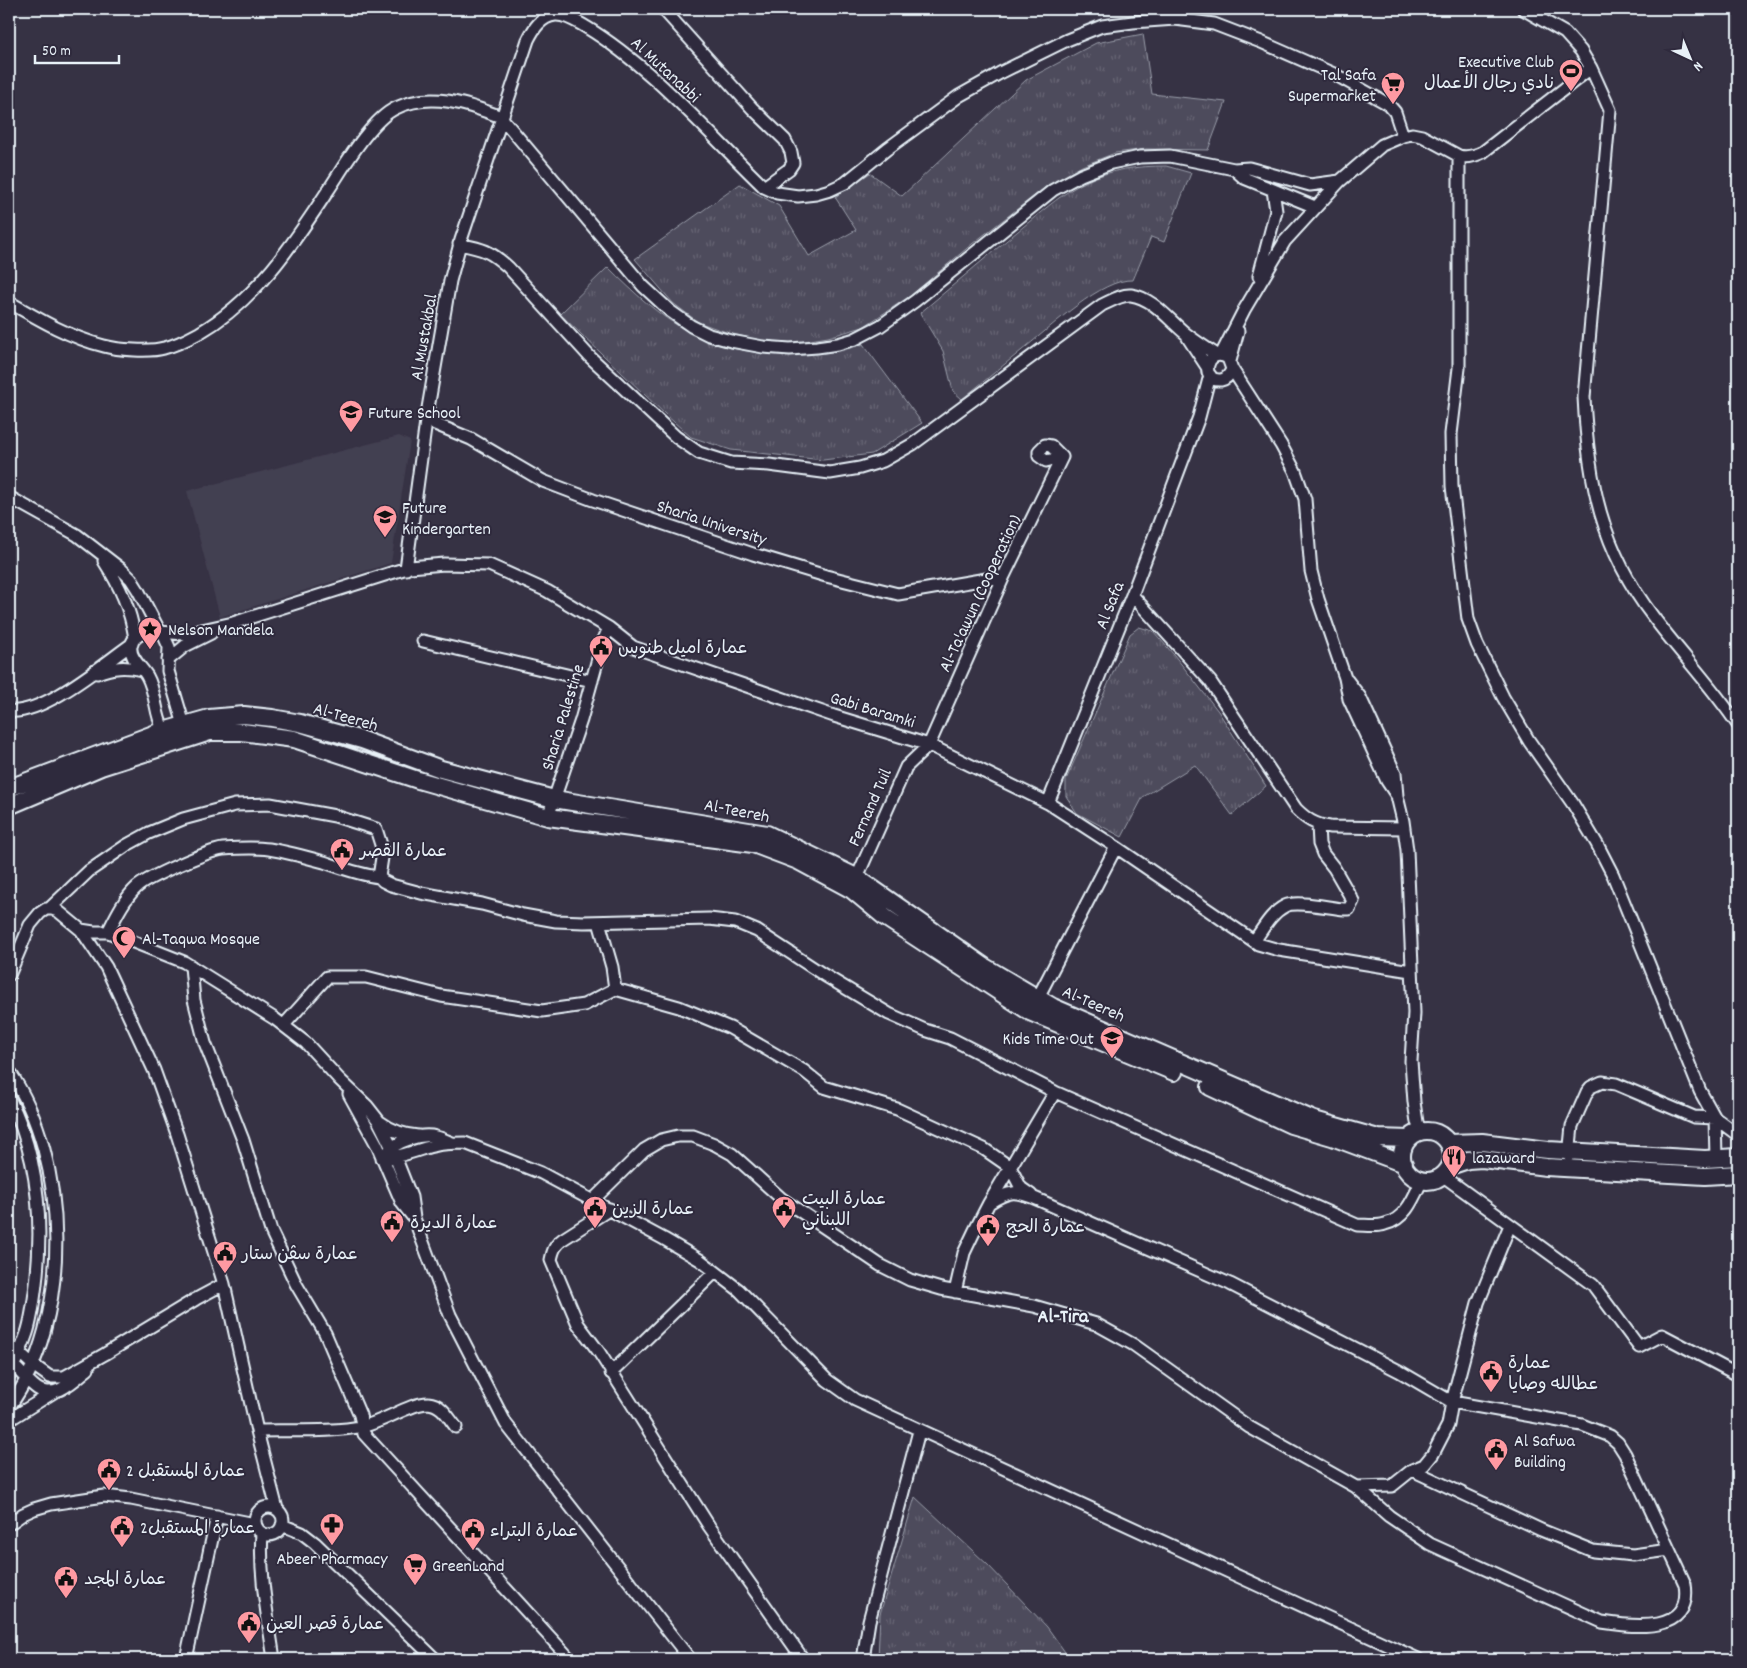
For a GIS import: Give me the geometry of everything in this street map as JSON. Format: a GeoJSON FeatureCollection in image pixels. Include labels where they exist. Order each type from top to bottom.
{"type":"FeatureCollection","features":[{"type":"Feature","properties":{"kind":"main road","name":"Al-Teereh"},"geometry":{"type":"LineString","coordinates":[[9,788],[163,731],[209,718],[244,715],[300,723],[362,740],[454,773],[554,799],[767,834],[854,883],[886,918],[1034,1005],[1291,1125],[1332,1137],[1404,1164]]}},
{"type":"Feature","properties":{"kind":"main road","name":"Al-Teereh"},"geometry":{"type":"LineString","coordinates":[[9,806],[101,767],[210,732],[234,732],[294,739],[418,780],[548,817],[753,844],[854,883]]}},
{"type":"Feature","properties":{"kind":"main road","name":"Al-Teereh"},"geometry":{"type":"LineString","coordinates":[[1034,1005],[1061,1011],[1314,1120],[1378,1138],[1415,1135]]}},
{"type":"Feature","properties":{"kind":"main road"},"geometry":{"type":"LineString","coordinates":[[1446,1171],[1452,1156],[1451,1146],[1438,1133],[1428,1131],[1415,1135],[1404,1150],[1404,1164],[1410,1173],[1427,1181],[1437,1179],[1446,1171],[1468,1160],[1482,1159],[1568,1168],[1705,1176],[1738,1174]]}},
{"type":"Feature","properties":{"kind":"main road"},"geometry":{"type":"LineString","coordinates":[[1448,1143],[1482,1142],[1570,1151],[1716,1158],[1738,1157]]}},
{"type":"Feature","properties":{"kind":"street"},"geometry":{"type":"LineString","coordinates":[[663,9],[752,108],[785,140],[791,152],[793,163],[789,169],[764,187],[776,193],[798,196],[816,194],[845,183],[887,149],[960,96],[1000,73],[1067,40],[1102,26],[1133,22],[1175,19],[1214,24],[1261,42],[1334,74],[1388,104],[1395,112],[1403,136]]}},
{"type":"Feature","properties":{"kind":"street"},"geometry":{"type":"LineString","coordinates":[[1523,9],[1565,33],[1581,51],[1610,110],[1584,397],[1586,441],[1594,491],[1604,525],[1615,556],[1633,588],[1653,617],[1723,702],[1738,725]]}},
{"type":"Feature","properties":{"kind":"street","name":"Al Mutanabbi"},"geometry":{"type":"LineString","coordinates":[[501,117],[528,40],[545,18],[562,15],[611,43],[649,74],[764,187]]}},
{"type":"Feature","properties":{"kind":"street"},"geometry":{"type":"LineString","coordinates":[[1199,417],[1224,366],[1244,310],[1254,292],[1285,241],[1340,181],[1382,145],[1412,134],[1422,136],[1459,156],[1465,158],[1475,156],[1483,152],[1591,68]]}},
{"type":"Feature","properties":{"kind":"street"},"geometry":{"type":"LineString","coordinates":[[9,302],[51,327],[78,339],[106,347],[163,349],[184,341],[210,326],[242,302],[261,283],[287,250],[354,152],[380,119],[394,108],[410,102],[429,100],[446,100],[472,105],[501,117],[637,279],[670,311],[708,335],[731,341],[781,349],[817,348],[838,344],[855,339],[880,326],[915,302],[1054,190],[1111,163],[1140,157],[1170,156],[1234,169],[1249,168],[1310,185],[1340,181]]}},
{"type":"Feature","properties":{"kind":"street","name":"Al Mustakbal"},"geometry":{"type":"LineString","coordinates":[[406,569],[427,414],[450,281],[459,244],[501,117]]}},
{"type":"Feature","properties":{"kind":"street"},"geometry":{"type":"LineString","coordinates":[[1459,156],[1459,368],[1451,434],[1452,486],[1468,619],[1477,644],[1503,697],[1573,804],[1613,875],[1700,1091],[1715,1118],[1738,1135]]}},
{"type":"Feature","properties":{"kind":"street"},"geometry":{"type":"LineString","coordinates":[[1234,169],[1244,178],[1315,207]]}},
{"type":"Feature","properties":{"kind":"street"},"geometry":{"type":"LineString","coordinates":[[1254,292],[1276,211],[1273,190]]}},
{"type":"Feature","properties":{"kind":"street"},"geometry":{"type":"LineString","coordinates":[[459,244],[484,249],[508,266],[590,357],[676,437],[699,453],[731,463],[769,465],[830,473],[860,468],[883,461],[913,444],[1102,305],[1117,298],[1130,295],[1143,299],[1163,312],[1224,366],[1257,407],[1295,471],[1305,499],[1311,571],[1318,599],[1345,678],[1349,699],[1387,781],[1397,796],[1407,850],[1414,1013],[1411,1061],[1415,1135]]}},
{"type":"Feature","properties":{"kind":"street"},"geometry":{"type":"LineString","coordinates":[[1185,332],[1213,378],[1224,366]]}},
{"type":"Feature","properties":{"kind":"street"},"geometry":{"type":"LineString","coordinates":[[1199,417],[1210,360],[1224,366]]}},
{"type":"Feature","properties":{"kind":"street","name":"Sharia University"},"geometry":{"type":"LineString","coordinates":[[427,414],[435,424],[471,439],[543,481],[727,546],[826,576],[898,594],[1004,576]]}},
{"type":"Feature","properties":{"kind":"street","name":"Al Safa"},"geometry":{"type":"LineString","coordinates":[[1048,803],[1132,595],[1199,417]]}},
{"type":"Feature","properties":{"kind":"street","name":"Al-Ta'awun (Cooperation)"},"geometry":{"type":"LineString","coordinates":[[929,745],[1004,576],[1062,457]]}},
{"type":"Feature","properties":{"kind":"street"},"geometry":{"type":"LineString","coordinates":[[9,497],[77,535],[120,569],[138,590],[169,648],[168,671],[184,725],[178,742],[163,731],[148,678],[131,652],[133,624],[119,585],[100,555]]}},
{"type":"Feature","properties":{"kind":"street","name":"Gabi Baramki"},"geometry":{"type":"LineString","coordinates":[[233,623],[406,569],[444,564],[489,565],[547,591],[609,628],[633,647],[834,716],[929,745],[1048,803],[1116,846],[1254,942],[1279,950],[1412,972]]}},
{"type":"Feature","properties":{"kind":"street"},"geometry":{"type":"LineString","coordinates":[[1132,595],[1210,681],[1296,809],[1305,818],[1318,826],[1404,828]]}},
{"type":"Feature","properties":{"kind":"street"},"geometry":{"type":"LineString","coordinates":[[9,711],[20,712],[30,708],[54,697],[86,678],[142,632],[184,634],[233,623]]}},
{"type":"Feature","properties":{"kind":"street"},"geometry":{"type":"LineString","coordinates":[[168,660],[185,646],[233,623]]}},
{"type":"Feature","properties":{"kind":"street","name":"Sharia Palestine"},"geometry":{"type":"LineString","coordinates":[[548,817],[580,720],[602,644],[609,628]]}},
{"type":"Feature","properties":{"kind":"street"},"geometry":{"type":"LineString","coordinates":[[422,641],[592,681]]}},
{"type":"Feature","properties":{"kind":"street"},"geometry":{"type":"LineString","coordinates":[[86,678],[110,668],[122,667],[142,670]]}},
{"type":"Feature","properties":{"kind":"street","name":"Fernand Tuil"},"geometry":{"type":"LineString","coordinates":[[854,883],[906,767],[929,745]]}},
{"type":"Feature","properties":{"kind":"street"},"geometry":{"type":"LineString","coordinates":[[9,975],[30,925],[40,913],[50,909],[89,871],[149,833],[183,819],[235,805],[270,804],[336,816],[376,829],[384,852],[379,877]]}},
{"type":"Feature","properties":{"kind":"street"},"geometry":{"type":"LineString","coordinates":[[1254,942],[1268,921],[1286,905],[1296,904],[1344,910],[1349,909],[1352,905],[1353,901],[1349,893],[1323,854],[1319,844],[1318,826]]}},
{"type":"Feature","properties":{"kind":"street"},"geometry":{"type":"LineString","coordinates":[[1034,1005],[1116,846]]}},
{"type":"Feature","properties":{"kind":"street"},"geometry":{"type":"LineString","coordinates":[[108,932],[116,914],[129,896],[143,882],[201,856],[222,849],[267,848],[312,858],[366,876],[379,877],[391,885],[421,893],[482,904],[522,915],[556,921],[600,922],[709,919],[735,922],[757,931],[817,971],[888,1014],[925,1030],[950,1038],[1055,1092],[1357,1226],[1386,1224],[1401,1215],[1410,1206],[1422,1180]]}},
{"type":"Feature","properties":{"kind":"street"},"geometry":{"type":"LineString","coordinates":[[9,1524],[34,1509],[51,1504],[104,1496],[130,1499],[217,1516],[271,1534],[280,1530],[282,1525],[282,1516],[277,1509],[257,1431],[224,1284],[154,1070],[106,967],[81,930],[58,911],[50,909]]}},
{"type":"Feature","properties":{"kind":"street"},"geometry":{"type":"LineString","coordinates":[[600,922],[612,967],[615,989]]}},
{"type":"Feature","properties":{"kind":"street"},"geometry":{"type":"LineString","coordinates":[[81,930],[108,932],[191,966],[284,1025],[306,1043],[367,1106],[378,1120],[388,1128],[401,1134],[436,1137],[452,1143]]}},
{"type":"Feature","properties":{"kind":"street"},"geometry":{"type":"LineString","coordinates":[[191,966],[194,1000],[205,1043],[243,1140],[272,1231],[296,1284],[324,1333],[360,1415],[364,1434],[570,1659]]}},
{"type":"Feature","properties":{"kind":"street"},"geometry":{"type":"LineString","coordinates":[[284,1025],[327,977],[366,977],[441,996],[542,1011],[584,1005],[615,989],[679,1007],[730,1028],[804,1071],[824,1086],[897,1109],[984,1149],[1010,1167],[1021,1188],[1039,1200]]}},
{"type":"Feature","properties":{"kind":"street"},"geometry":{"type":"LineString","coordinates":[[9,1071],[24,1096],[46,1155],[52,1187],[55,1223],[54,1276],[49,1312],[42,1342],[27,1378],[9,1407]]}},
{"type":"Feature","properties":{"kind":"street"},"geometry":{"type":"LineString","coordinates":[[339,1079],[355,1105],[382,1158],[402,1203],[414,1218]]}},
{"type":"Feature","properties":{"kind":"street"},"geometry":{"type":"LineString","coordinates":[[1568,1168],[1572,1126],[1587,1092],[1591,1087],[1602,1082],[1616,1084],[1694,1117],[1715,1118]]}},
{"type":"Feature","properties":{"kind":"street"},"geometry":{"type":"LineString","coordinates":[[955,1292],[964,1253],[989,1203],[1055,1092]]}},
{"type":"Feature","properties":{"kind":"street"},"geometry":{"type":"LineString","coordinates":[[9,1098],[32,1162],[40,1222],[39,1259],[28,1332],[20,1352],[10,1367],[27,1378],[39,1390],[54,1392]]}},
{"type":"Feature","properties":{"kind":"street"},"geometry":{"type":"LineString","coordinates":[[1715,1118],[1716,1158]]}},
{"type":"Feature","properties":{"kind":"street"},"geometry":{"type":"LineString","coordinates":[[378,1120],[406,1183],[411,1197],[414,1218],[450,1315],[506,1424],[690,1659]]}},
{"type":"Feature","properties":{"kind":"street"},"geometry":{"type":"LineString","coordinates":[[382,1158],[393,1153],[414,1138],[428,1136]]}},
{"type":"Feature","properties":{"kind":"street"},"geometry":{"type":"LineString","coordinates":[[593,1200],[644,1150],[661,1140],[678,1136],[693,1136],[714,1144],[732,1154],[782,1199],[880,1265],[910,1280],[941,1290],[1034,1306],[1096,1324],[1134,1345],[1249,1426],[1356,1487],[1389,1516],[1430,1544],[1602,1622],[1631,1627],[1650,1625],[1668,1621],[1677,1615],[1683,1607],[1687,1596],[1685,1584],[1625,1454],[1618,1443],[1610,1436],[1582,1425],[1452,1402],[1399,1371],[1230,1284],[1039,1200],[1014,1192],[1004,1193],[989,1203]]}},
{"type":"Feature","properties":{"kind":"street"},"geometry":{"type":"LineString","coordinates":[[393,1153],[422,1150],[452,1143],[465,1143],[533,1170],[610,1209],[700,1260],[740,1290],[827,1380],[854,1400],[1418,1659]]}},
{"type":"Feature","properties":{"kind":"street"},"geometry":{"type":"LineString","coordinates":[[406,1183],[406,1167],[414,1156],[422,1150]]}},
{"type":"Feature","properties":{"kind":"street"},"geometry":{"type":"LineString","coordinates":[[1446,1171],[1510,1225],[1593,1285],[1639,1347],[1662,1335],[1738,1375]]}},
{"type":"Feature","properties":{"kind":"street"},"geometry":{"type":"LineString","coordinates":[[610,1209],[556,1244],[551,1260],[578,1324],[709,1526],[803,1659]]}},
{"type":"Feature","properties":{"kind":"street"},"geometry":{"type":"LineString","coordinates":[[1356,1487],[1392,1486],[1412,1470],[1424,1464],[1433,1454],[1448,1425],[1452,1402],[1478,1303],[1510,1225]]}},
{"type":"Feature","properties":{"kind":"street"},"geometry":{"type":"LineString","coordinates":[[611,1373],[715,1272]]}},
{"type":"Feature","properties":{"kind":"street"},"geometry":{"type":"LineString","coordinates":[[9,1346],[20,1352],[33,1365],[50,1377],[56,1378],[68,1374],[105,1354],[224,1284]]}},
{"type":"Feature","properties":{"kind":"street"},"geometry":{"type":"LineString","coordinates":[[9,1420],[76,1380],[105,1354]]}},
{"type":"Feature","properties":{"kind":"street"},"geometry":{"type":"LineString","coordinates":[[257,1431],[351,1428],[382,1420],[420,1404],[429,1403],[443,1410],[456,1427]]}},
{"type":"Feature","properties":{"kind":"street"},"geometry":{"type":"LineString","coordinates":[[863,1659],[869,1621],[919,1431]]}},
{"type":"Feature","properties":{"kind":"street"},"geometry":{"type":"LineString","coordinates":[[1412,1470],[1541,1530],[1593,1551],[1634,1555],[1669,1550]]}},
{"type":"Feature","properties":{"kind":"street"},"geometry":{"type":"LineString","coordinates":[[274,1659],[255,1517],[260,1510],[268,1507],[277,1509]]}},
{"type":"Feature","properties":{"kind":"street"},"geometry":{"type":"LineString","coordinates":[[186,1659],[217,1516]]}},
{"type":"Feature","properties":{"kind":"street"},"geometry":{"type":"LineString","coordinates":[[282,1525],[302,1533],[315,1543],[435,1659]]}},
{"type":"Feature","properties":{"kind":"shaded area"},"geometry":{"type":"Polygon","coordinates":[[[399,436],[410,441],[391,563],[220,617],[187,491],[399,436]]]}},
{"type":"Feature","properties":{"kind":"green space"},"geometry":{"type":"Polygon","coordinates":[[[1143,34],[1152,94],[1226,102],[1208,150],[1146,149],[1115,153],[1082,166],[1047,186],[972,244],[910,296],[863,327],[828,337],[793,343],[762,341],[729,333],[698,322],[673,303],[635,259],[740,184],[779,206],[809,256],[856,230],[835,197],[870,173],[902,196],[1026,80],[1096,43],[1143,34]]]}},
{"type":"Feature","properties":{"kind":"green space"},"geometry":{"type":"Polygon","coordinates":[[[1166,166],[1191,173],[1164,242],[1151,237],[1133,280],[1121,281],[1107,287],[1077,305],[962,399],[953,391],[943,351],[920,313],[1049,206],[1077,186],[1115,171],[1166,166]]]}},
{"type":"Feature","properties":{"kind":"green space"},"geometry":{"type":"Polygon","coordinates":[[[608,267],[647,304],[667,318],[687,331],[708,341],[730,348],[756,352],[805,354],[834,351],[863,344],[922,423],[872,454],[823,460],[731,450],[691,437],[560,314],[608,267]]]}},
{"type":"Feature","properties":{"kind":"green space"},"geometry":{"type":"Polygon","coordinates":[[[1139,627],[1153,631],[1174,655],[1218,711],[1266,786],[1232,815],[1195,765],[1143,797],[1122,837],[1077,813],[1066,796],[1066,780],[1130,634],[1139,627]]]}},
{"type":"Feature","properties":{"kind":"green space"},"geometry":{"type":"Polygon","coordinates":[[[915,1497],[988,1565],[1047,1627],[1070,1659],[878,1659],[880,1614],[915,1497]]]}},
{"type":"Feature","properties":{"kind":"place","name":"Executive Club نادي رجال الأعمال"},"geometry":{"type":"Point","coordinates":[1571,92]}},
{"type":"Feature","properties":{"kind":"place","name":"Tal Safa Supermarket"},"geometry":{"type":"Point","coordinates":[1393,105]}},
{"type":"Feature","properties":{"kind":"place","name":"Future School"},"geometry":{"type":"Point","coordinates":[351,433]}},
{"type":"Feature","properties":{"kind":"place","name":"Future Kindergarten"},"geometry":{"type":"Point","coordinates":[385,538]}},
{"type":"Feature","properties":{"kind":"place","name":"Nelson Mandela"},"geometry":{"type":"Point","coordinates":[150,650]}},
{"type":"Feature","properties":{"kind":"place","name":"عمارة اميل طنوس"},"geometry":{"type":"Point","coordinates":[601,668]}},
{"type":"Feature","properties":{"kind":"place","name":"عمارة القصر"},"geometry":{"type":"Point","coordinates":[342,871]}},
{"type":"Feature","properties":{"kind":"place","name":"Al-Taqwa Mosque"},"geometry":{"type":"Point","coordinates":[124,959]}},
{"type":"Feature","properties":{"kind":"place","name":"Kids Time Out"},"geometry":{"type":"Point","coordinates":[1112,1059]}},
{"type":"Feature","properties":{"kind":"place","name":"lazaward"},"geometry":{"type":"Point","coordinates":[1454,1178]}},
{"type":"Feature","properties":{"kind":"place","name":"عمارة الزين"},"geometry":{"type":"Point","coordinates":[595,1229]}},
{"type":"Feature","properties":{"kind":"place","name":"عمارة البيت اللبناني"},"geometry":{"type":"Point","coordinates":[784,1229]}},
{"type":"Feature","properties":{"kind":"place","name":"عمارة الديرة"},"geometry":{"type":"Point","coordinates":[392,1243]}},
{"type":"Feature","properties":{"kind":"place","name":"عمارة الحج"},"geometry":{"type":"Point","coordinates":[988,1247]}},
{"type":"Feature","properties":{"kind":"place","name":"عمارة سڤن ستار"},"geometry":{"type":"Point","coordinates":[225,1274]}},
{"type":"Feature","properties":{"kind":"place","name":"عمارة عطالله وصايا"},"geometry":{"type":"Point","coordinates":[1491,1393]}},
{"type":"Feature","properties":{"kind":"place","name":"Al Safwa Building"},"geometry":{"type":"Point","coordinates":[1496,1471]}},
{"type":"Feature","properties":{"kind":"place","name":"عمارة المستقبل 2"},"geometry":{"type":"Point","coordinates":[109,1491]}},
{"type":"Feature","properties":{"kind":"place","name":"Abeer Pharmacy"},"geometry":{"type":"Point","coordinates":[332,1546]}},
{"type":"Feature","properties":{"kind":"place","name":"عمارة المستقبل2"},"geometry":{"type":"Point","coordinates":[122,1548]}},
{"type":"Feature","properties":{"kind":"place","name":"عمارة البتراء"},"geometry":{"type":"Point","coordinates":[473,1551]}},
{"type":"Feature","properties":{"kind":"place","name":"GreenLand"},"geometry":{"type":"Point","coordinates":[415,1586]}},
{"type":"Feature","properties":{"kind":"place","name":"عمارة المجد"},"geometry":{"type":"Point","coordinates":[66,1599]}},
{"type":"Feature","properties":{"kind":"place","name":"عمارة قصر العين"},"geometry":{"type":"Point","coordinates":[249,1644]}},
{"type":"Feature","properties":{"kind":"district","name":"Al-Tira"},"geometry":{"type":"Point","coordinates":[1063,1315]}}]}
